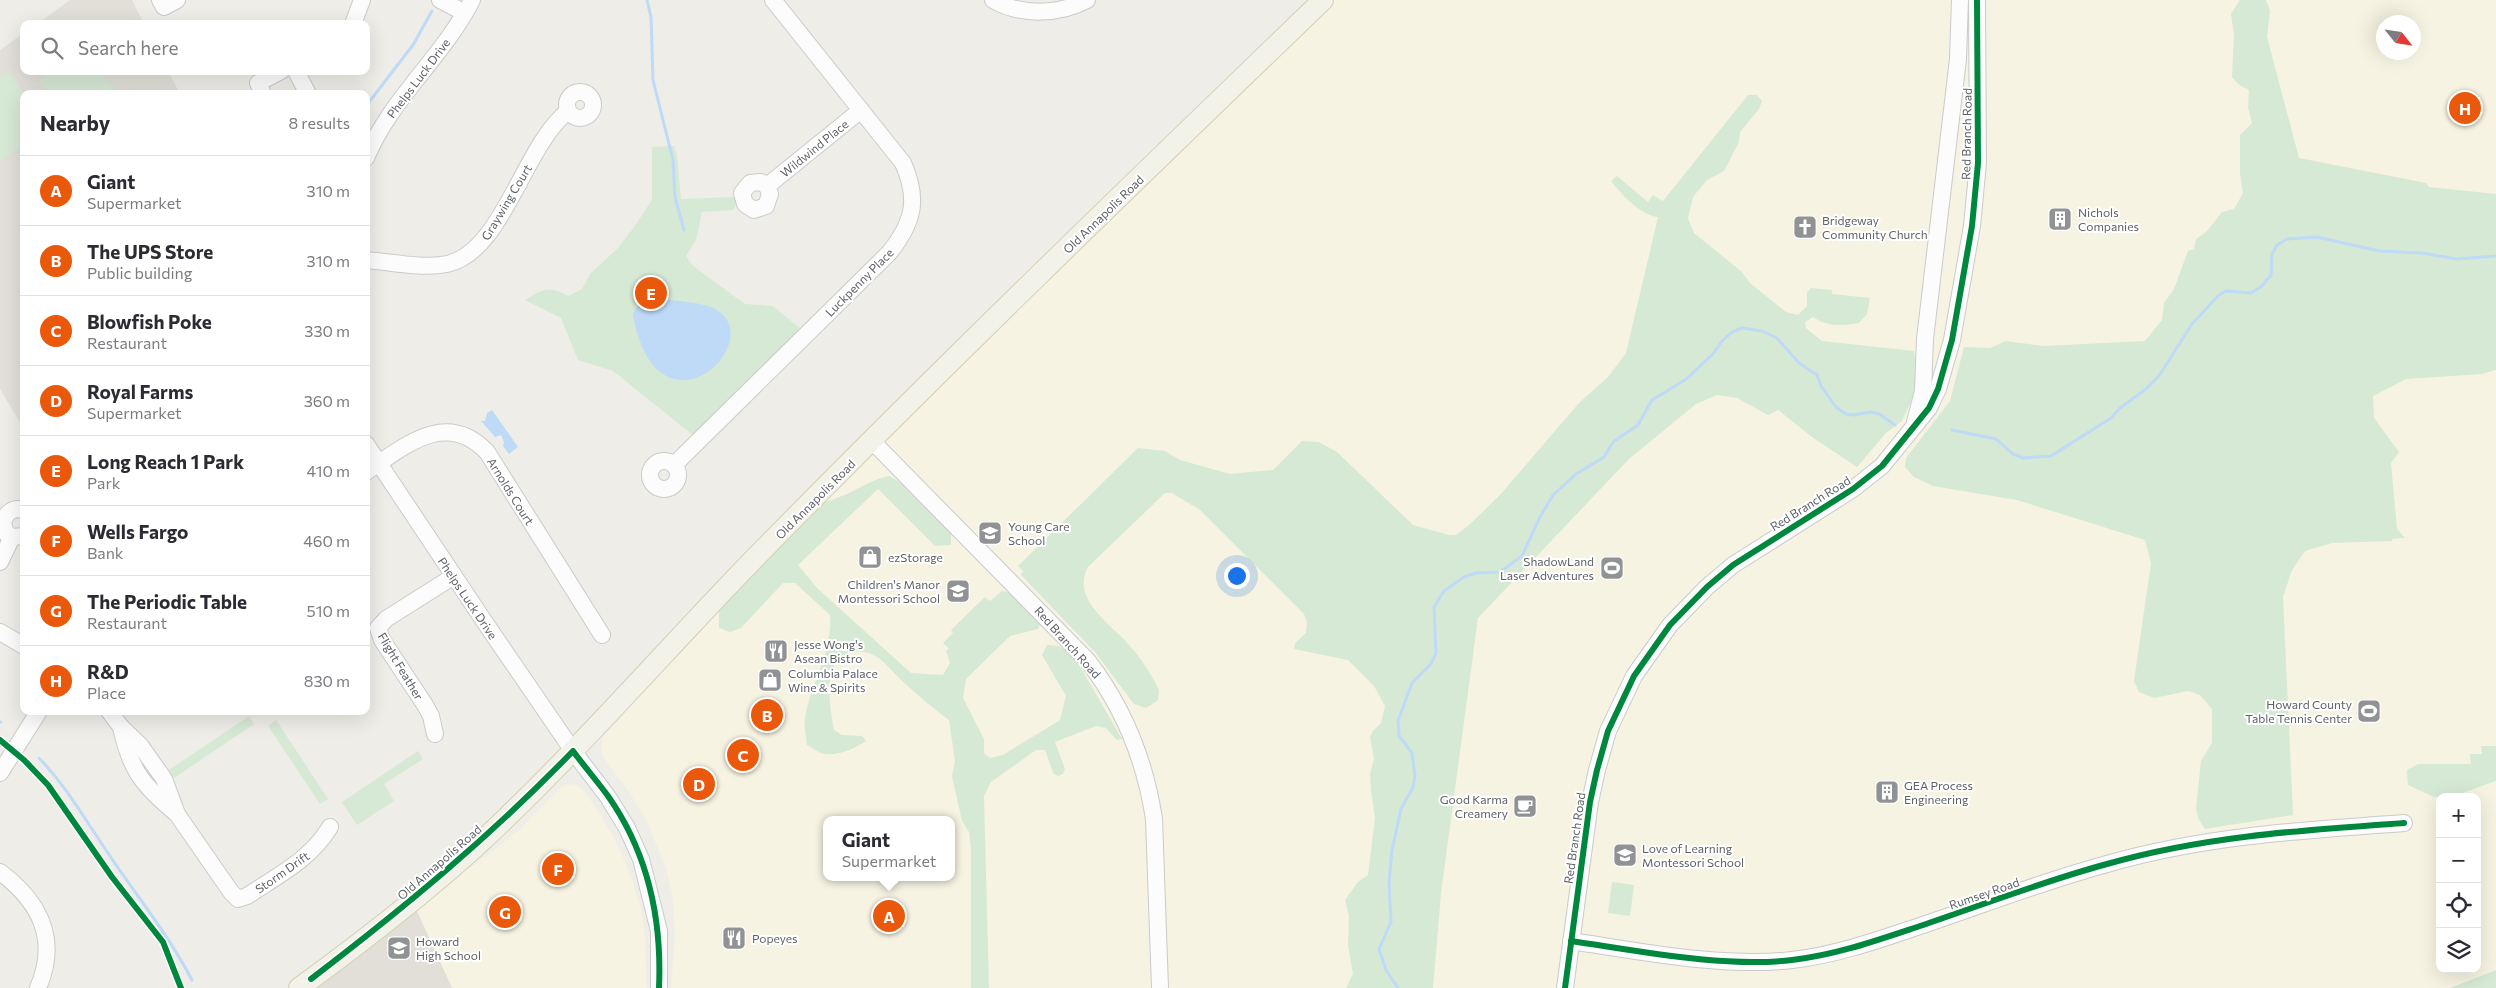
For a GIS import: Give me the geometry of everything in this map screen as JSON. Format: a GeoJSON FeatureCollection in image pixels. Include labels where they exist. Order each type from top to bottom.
{"type":"FeatureCollection","features":[{"type":"Feature","properties":{"kind":"main road","name":"Old Annapolis Road"},"geometry":{"type":"LineString","coordinates":[[299,988],[450,870],[511,814],[751,562],[872,441],[1323,0]]}},
{"type":"Feature","properties":{"kind":"street"},"geometry":{"type":"LineString","coordinates":[[160,0],[164,7],[177,0]]}},
{"type":"Feature","properties":{"kind":"street"},"geometry":{"type":"LineString","coordinates":[[354,20],[362,0]]}},
{"type":"Feature","properties":{"kind":"street"},"geometry":{"type":"LineString","coordinates":[[440,0],[468,7]]}},
{"type":"Feature","properties":{"kind":"street","name":"Luckpenny Place"},"geometry":{"type":"LineString","coordinates":[[674,464],[901,238],[912,214],[913,189],[909,177],[893,149],[773,0]]}},
{"type":"Feature","properties":{"kind":"street"},"geometry":{"type":"LineString","coordinates":[[993,0],[1018,9],[1034,11],[1067,8],[1087,0]]}},
{"type":"Feature","properties":{"kind":"street","name":"Red Branch Road"},"geometry":{"type":"LineString","coordinates":[[1913,428],[1923,391],[1925,339],[1958,59],[1960,0]]}},
{"type":"Feature","properties":{"kind":"street","name":"Red Branch Road"},"geometry":{"type":"LineString","coordinates":[[1565,988],[1590,802],[1599,761],[1608,731],[1621,700],[1653,647],[1670,625],[1707,587],[1733,565],[1865,481],[1882,466],[1930,408],[1946,368],[1972,226],[1978,163],[1977,0]]}},
{"type":"Feature","properties":{"kind":"street","name":"Phelps Luck Drive"},"geometry":{"type":"LineString","coordinates":[[370,151],[397,103],[437,53],[468,7]]}},
{"type":"Feature","properties":{"kind":"street"},"geometry":{"type":"LineString","coordinates":[[262,90],[258,83],[273,75]]}},
{"type":"Feature","properties":{"kind":"street"},"geometry":{"type":"LineString","coordinates":[[298,75],[306,90]]}},
{"type":"Feature","properties":{"kind":"street","name":"Wildwind Place"},"geometry":{"type":"LineString","coordinates":[[767,186],[861,110]]}},
{"type":"Feature","properties":{"kind":"street","name":"Graywing Court"},"geometry":{"type":"LineString","coordinates":[[370,260],[434,266],[447,264],[470,254],[486,238],[550,130],[568,112]]}},
{"type":"Feature","properties":{"kind":"street","name":"Arnolds Court"},"geometry":{"type":"LineString","coordinates":[[372,468],[425,435],[451,431],[473,439],[487,452],[602,635]]}},
{"type":"Feature","properties":{"kind":"street","name":"Red Branch Road"},"geometry":{"type":"LineString","coordinates":[[872,441],[1088,661],[1102,680],[1129,728],[1142,764],[1154,819],[1160,988]]}},
{"type":"Feature","properties":{"kind":"street","name":"Phelps Luck Drive"},"geometry":{"type":"LineString","coordinates":[[372,468],[454,576],[573,751],[608,797],[637,848],[648,880],[659,931],[659,988]]}},
{"type":"Feature","properties":{"kind":"street"},"geometry":{"type":"LineString","coordinates":[[0,562],[18,536],[4,527],[4,518],[12,510],[20,510]]}},
{"type":"Feature","properties":{"kind":"street","name":"Flight Feather"},"geometry":{"type":"LineString","coordinates":[[435,734],[428,710],[382,640],[378,628],[386,618],[454,576]]}},
{"type":"Feature","properties":{"kind":"street"},"geometry":{"type":"LineString","coordinates":[[0,632],[20,644]]}},
{"type":"Feature","properties":{"kind":"street"},"geometry":{"type":"LineString","coordinates":[[0,773],[36,715]]}},
{"type":"Feature","properties":{"kind":"street","name":"Storm Drift"},"geometry":{"type":"LineString","coordinates":[[113,715],[121,727],[140,746],[164,779],[177,814],[231,892],[238,899],[247,896],[306,856],[323,838],[330,827]]}},
{"type":"Feature","properties":{"kind":"street","name":"Rumsey Road"},"geometry":{"type":"LineString","coordinates":[[1571,941],[1698,958],[1761,961],[1790,960],[1818,956],[1881,940],[2105,864],[2146,854],[2274,832],[2404,823]]}},
{"type":"Feature","properties":{"kind":"street"},"geometry":{"type":"LineString","coordinates":[[0,872],[23,890],[39,914],[44,927],[46,962],[38,988]]}},
{"type":"Feature","properties":{"kind":"shaded area"},"geometry":{"type":"Polygon","coordinates":[[[70,0],[132,0],[142,20],[42,20],[70,0]]]}},
{"type":"Feature","properties":{"kind":"shaded area"},"geometry":{"type":"Polygon","coordinates":[[[1334,0],[2496,0],[2496,972],[2450,988],[671,988],[675,937],[673,900],[666,868],[647,822],[628,790],[601,754],[603,737],[777,549],[856,469],[1334,0]]]}},
{"type":"Feature","properties":{"kind":"shaded area"},"geometry":{"type":"Polygon","coordinates":[[[20,36],[20,75],[170,75],[178,90],[20,90],[20,422],[0,389],[0,50],[20,36]]]}},
{"type":"Feature","properties":{"kind":"shaded area"},"geometry":{"type":"Polygon","coordinates":[[[568,784],[577,785],[585,792],[617,843],[632,879],[641,909],[645,937],[647,988],[452,988],[416,909],[519,830],[560,788],[568,784]]]}},
{"type":"Feature","properties":{"kind":"shaded area","name":"Howard High School"},"geometry":{"type":"Polygon","coordinates":[[[416,909],[452,988],[310,988],[416,909]]]}},
{"type":"Feature","properties":{"kind":"green space"},"geometry":{"type":"Polygon","coordinates":[[[2240,0],[2266,0],[2270,11],[2267,37],[2299,158],[2426,183],[2429,187],[2496,194],[2496,370],[2482,374],[2406,379],[2373,396],[2374,418],[2399,452],[2391,463],[2397,529],[2405,538],[2392,539],[2392,541],[2332,543],[2305,551],[2292,570],[2283,597],[2293,815],[2205,829],[2198,818],[2196,808],[2201,761],[2212,743],[2212,709],[2200,695],[2188,691],[2154,698],[2139,692],[2134,681],[2151,563],[2145,540],[2017,500],[1933,486],[1914,477],[1905,467],[1906,458],[1950,401],[1964,347],[1990,348],[2006,341],[2043,346],[2145,341],[2162,320],[2164,303],[2174,289],[2188,251],[2194,249],[2196,239],[2207,231],[2222,212],[2234,209],[2243,193],[2240,173],[2240,135],[2252,123],[2248,108],[2249,90],[2238,84],[2232,77],[2234,35],[2231,14],[2240,0]]]}},
{"type":"Feature","properties":{"kind":"green space"},"geometry":{"type":"Polygon","coordinates":[[[10,72],[21,90],[20,148],[0,161],[0,78],[10,72]]]}},
{"type":"Feature","properties":{"kind":"green space"},"geometry":{"type":"Polygon","coordinates":[[[46,75],[103,75],[116,90],[45,90],[40,80],[46,75]]]}},
{"type":"Feature","properties":{"kind":"green space"},"geometry":{"type":"Polygon","coordinates":[[[1748,95],[1757,95],[1762,101],[1759,109],[1740,132],[1739,142],[1724,171],[1707,180],[1693,197],[1688,218],[1694,233],[1742,272],[1750,283],[1786,312],[1798,315],[1807,306],[1807,292],[1811,288],[1832,290],[1832,294],[1870,298],[1867,314],[1859,323],[1835,325],[1824,323],[1813,317],[1805,322],[1806,328],[1822,341],[1914,351],[1918,376],[1911,402],[1902,421],[1886,433],[1857,467],[1812,437],[1778,410],[1768,415],[1737,398],[1717,395],[1696,404],[1629,459],[1478,618],[1441,893],[1433,988],[1346,988],[1353,974],[1348,946],[1349,916],[1345,900],[1358,882],[1368,875],[1375,818],[1370,774],[1374,759],[1370,737],[1381,723],[1385,706],[1374,686],[1348,660],[1294,649],[1295,643],[1306,633],[1307,622],[1304,614],[1200,510],[1172,493],[1165,493],[1088,567],[1084,579],[1089,601],[1105,621],[1135,652],[1159,690],[1158,700],[1146,708],[1134,704],[1095,652],[1021,575],[1023,571],[1018,566],[1138,448],[1165,451],[1180,460],[1230,474],[1273,470],[1302,441],[1319,442],[1337,452],[1413,525],[1449,535],[1456,535],[1500,495],[1579,403],[1608,377],[1626,353],[1658,217],[1638,208],[1611,181],[1617,176],[1648,202],[1653,195],[1663,201],[1748,95]]]}},
{"type":"Feature","properties":{"kind":"green space"},"geometry":{"type":"Polygon","coordinates":[[[674,146],[677,156],[681,199],[734,197],[736,203],[734,210],[702,212],[696,240],[686,256],[693,266],[745,304],[773,306],[807,334],[699,440],[613,371],[578,360],[561,318],[525,300],[546,290],[556,290],[568,296],[582,289],[590,274],[617,249],[652,200],[652,147],[674,146]]]}},
{"type":"Feature","properties":{"kind":"green space"},"geometry":{"type":"Polygon","coordinates":[[[889,476],[908,487],[951,533],[951,545],[935,546],[878,489],[798,565],[817,588],[911,673],[943,675],[950,663],[946,650],[949,649],[943,643],[953,633],[951,630],[985,597],[990,601],[1002,591],[1014,593],[1041,622],[1038,629],[1010,636],[966,679],[963,698],[984,739],[984,753],[990,758],[1003,755],[1060,720],[1066,696],[1042,655],[1047,645],[1059,646],[1074,656],[1122,739],[1117,740],[1106,728],[1096,726],[1055,742],[1065,769],[1063,774],[1058,776],[1053,773],[1045,750],[1036,750],[991,782],[984,796],[989,988],[971,988],[971,849],[969,832],[962,821],[952,776],[955,761],[949,720],[917,694],[877,657],[863,652],[850,653],[838,660],[831,673],[829,694],[834,730],[842,735],[862,736],[866,741],[841,753],[821,753],[807,745],[805,721],[808,705],[825,654],[830,628],[830,615],[795,583],[783,583],[741,628],[730,632],[719,628],[719,611],[823,502],[841,497],[872,481],[889,476]]]}},
{"type":"Feature","properties":{"kind":"green space"},"geometry":{"type":"Polygon","coordinates":[[[249,716],[254,724],[174,778],[169,770],[249,716]]]}},
{"type":"Feature","properties":{"kind":"green space"},"geometry":{"type":"Polygon","coordinates":[[[276,720],[328,799],[320,804],[268,726],[276,720]]]}},
{"type":"Feature","properties":{"kind":"green space"},"geometry":{"type":"Polygon","coordinates":[[[2481,746],[2496,746],[2496,781],[2462,793],[2436,793],[2436,797],[2434,797],[2408,785],[2407,770],[2418,764],[2471,764],[2470,754],[2482,754],[2481,746]]]}},
{"type":"Feature","properties":{"kind":"green space"},"geometry":{"type":"Polygon","coordinates":[[[418,751],[423,759],[384,784],[394,801],[357,825],[342,802],[418,751]]]}},
{"type":"Feature","properties":{"kind":"green space"},"geometry":{"type":"Polygon","coordinates":[[[1612,882],[1634,885],[1630,916],[1608,913],[1612,882]]]}},
{"type":"Feature","properties":{"kind":"green space"},"geometry":{"type":"Polygon","coordinates":[[[2496,970],[2496,988],[2450,988],[2496,970]]]}},
{"type":"Feature","properties":{"kind":"water"},"geometry":{"type":"Polygon","coordinates":[[[645,300],[672,300],[702,304],[717,310],[729,325],[729,343],[720,361],[704,374],[684,380],[664,375],[646,354],[633,315],[635,309],[645,300]]]}},
{"type":"Feature","properties":{"kind":"water"},"geometry":{"type":"Polygon","coordinates":[[[492,410],[518,447],[509,454],[503,446],[504,442],[501,435],[495,437],[481,421],[485,421],[487,413],[492,410]]]}},
{"type":"Feature","properties":{"kind":"waterway"},"geometry":{"type":"LineString","coordinates":[[647,0],[651,17],[653,80],[673,160],[675,197],[684,230]]}},
{"type":"Feature","properties":{"kind":"waterway"},"geometry":{"type":"LineString","coordinates":[[370,101],[413,45],[432,11]]}},
{"type":"Feature","properties":{"kind":"waterway"},"geometry":{"type":"LineString","coordinates":[[1952,430],[1996,439],[2013,454],[2023,458],[2051,456],[2111,418],[2120,408],[2146,389],[2159,376],[2192,324],[2219,295],[2226,291],[2251,293],[2262,286],[2271,275],[2272,254],[2277,245],[2287,239],[2317,237],[2379,251],[2422,253],[2457,259],[2496,256]]}},
{"type":"Feature","properties":{"kind":"waterway"},"geometry":{"type":"LineString","coordinates":[[1398,988],[1386,970],[1379,949],[1391,922],[1389,882],[1392,850],[1401,809],[1413,787],[1415,776],[1412,753],[1399,736],[1398,721],[1412,683],[1431,664],[1436,653],[1434,607],[1444,591],[1464,577],[1476,573],[1500,572],[1522,556],[1540,517],[1553,495],[1576,474],[1604,457],[1613,442],[1638,425],[1652,400],[1685,380],[1713,354],[1722,341],[1732,332],[1742,328],[1762,331],[1777,338],[1799,363],[1817,375],[1821,386],[1836,407],[1846,414],[1854,415],[1870,412],[1879,414],[1895,425]]}},
{"type":"Feature","properties":{"kind":"waterway"},"geometry":{"type":"LineString","coordinates":[[39,758],[74,802],[162,930],[192,980]]}},
{"type":"Feature","properties":{"kind":"cycle path"},"geometry":{"type":"LineString","coordinates":[[1565,988],[1590,802],[1597,770],[1608,731],[1634,676],[1670,625],[1707,587],[1733,565],[1853,489],[1882,466],[1929,408],[1938,389],[1952,340],[1972,226],[1978,163],[1977,0]]}},
{"type":"Feature","properties":{"kind":"cycle path"},"geometry":{"type":"LineString","coordinates":[[0,740],[24,760],[48,785],[112,877],[163,942],[181,988]]}},
{"type":"Feature","properties":{"kind":"cycle path"},"geometry":{"type":"LineString","coordinates":[[311,979],[446,870],[510,813],[573,751],[608,796],[622,818],[643,864],[655,912],[658,937],[659,988]]}},
{"type":"Feature","properties":{"kind":"cycle path"},"geometry":{"type":"LineString","coordinates":[[1571,941],[1653,954],[1710,960],[1766,962],[1808,958],[1873,942],[2060,878],[2144,854],[2254,836],[2404,823]]}},
{"type":"Feature","properties":{"kind":"place","name":"R&D"},"geometry":{"type":"Point","coordinates":[2465,108]}},
{"type":"Feature","properties":{"kind":"place","name":"Nichols Companies"},"geometry":{"type":"Point","coordinates":[2060,219]}},
{"type":"Feature","properties":{"kind":"place","name":"Bridgeway Community Church"},"geometry":{"type":"Point","coordinates":[1805,227]}},
{"type":"Feature","properties":{"kind":"place","name":"Long Reach 1 Park"},"geometry":{"type":"Point","coordinates":[651,293]}},
{"type":"Feature","properties":{"kind":"place","name":"Young Care School"},"geometry":{"type":"Point","coordinates":[990,533]}},
{"type":"Feature","properties":{"kind":"place","name":"ezStorage"},"geometry":{"type":"Point","coordinates":[870,557]}},
{"type":"Feature","properties":{"kind":"place","name":"ShadowLand Laser Adventures"},"geometry":{"type":"Point","coordinates":[1612,568]}},
{"type":"Feature","properties":{"kind":"place","name":"Children's Manor Montessori School"},"geometry":{"type":"Point","coordinates":[958,591]}},
{"type":"Feature","properties":{"kind":"place","name":"Jesse Wong's Asean Bistro"},"geometry":{"type":"Point","coordinates":[776,651]}},
{"type":"Feature","properties":{"kind":"place","name":"Columbia Palace Wine & Spirits"},"geometry":{"type":"Point","coordinates":[770,680]}},
{"type":"Feature","properties":{"kind":"place","name":"Howard County Table Tennis Center"},"geometry":{"type":"Point","coordinates":[2369,711]}},
{"type":"Feature","properties":{"kind":"place","name":"The UPS Store"},"geometry":{"type":"Point","coordinates":[767,715]}},
{"type":"Feature","properties":{"kind":"place","name":"Blowfish Poke"},"geometry":{"type":"Point","coordinates":[743,755]}},
{"type":"Feature","properties":{"kind":"place","name":"Royal Farms"},"geometry":{"type":"Point","coordinates":[699,784]}},
{"type":"Feature","properties":{"kind":"place","name":"GEA Process Engineering"},"geometry":{"type":"Point","coordinates":[1887,792]}},
{"type":"Feature","properties":{"kind":"place","name":"Good Karma Creamery"},"geometry":{"type":"Point","coordinates":[1525,806]}},
{"type":"Feature","properties":{"kind":"place","name":"Love of Learning Montessori School"},"geometry":{"type":"Point","coordinates":[1625,855]}},
{"type":"Feature","properties":{"kind":"place","name":"Wells Fargo"},"geometry":{"type":"Point","coordinates":[558,869]}},
{"type":"Feature","properties":{"kind":"place","name":"The Periodic Table"},"geometry":{"type":"Point","coordinates":[505,912]}},
{"type":"Feature","properties":{"kind":"place","name":"Giant"},"geometry":{"type":"Point","coordinates":[889,916]}},
{"type":"Feature","properties":{"kind":"place","name":"Popeyes"},"geometry":{"type":"Point","coordinates":[734,938]}},
{"type":"Feature","properties":{"kind":"place","name":"Howard High School"},"geometry":{"type":"Point","coordinates":[399,948]}}]}
